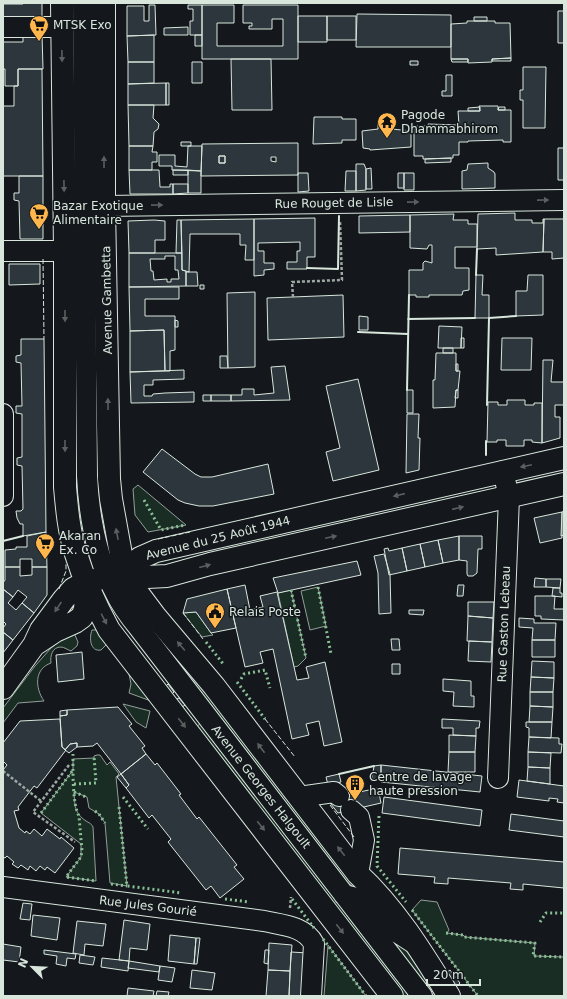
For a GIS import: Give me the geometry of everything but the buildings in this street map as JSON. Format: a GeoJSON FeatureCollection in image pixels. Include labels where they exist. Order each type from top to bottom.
{"type":"FeatureCollection","features":[{"type":"Feature","properties":{"kind":"main road"},"geometry":{"type":"LineString","coordinates":[[3,688],[34,645],[55,631],[75,622],[82,617],[85,609],[87,584],[76,554],[65,487],[65,251],[62,3]]}},
{"type":"Feature","properties":{"kind":"main road","name":"Avenue Gambetta"},"geometry":{"type":"LineString","coordinates":[[104,3],[104,206],[110,489],[122,560],[117,573],[137,592]]}},
{"type":"Feature","properties":{"kind":"main road","name":"Avenue du 25 Août 1944"},"geometry":{"type":"LineString","coordinates":[[117,573],[140,558],[156,551],[564,458]]}},
{"type":"Feature","properties":{"kind":"main road","name":"Avenue du 25 Août 1944"},"geometry":{"type":"LineString","coordinates":[[117,573],[147,577],[167,576],[297,544],[564,484]]}},
{"type":"Feature","properties":{"kind":"main road"},"geometry":{"type":"LineString","coordinates":[[87,584],[117,573]]}},
{"type":"Feature","properties":{"kind":"main road","name":"Avenue Georges Halgoult"},"geometry":{"type":"LineString","coordinates":[[87,584],[109,630],[392,996]]}},
{"type":"Feature","properties":{"kind":"main road","name":"Avenue Georges Halgoult"},"geometry":{"type":"LineString","coordinates":[[137,592],[155,616],[214,686],[358,874],[372,887],[418,946],[449,996]]}},
{"type":"Feature","properties":{"kind":"street","name":"Avenue Gambetta"},"geometry":{"type":"LineString","coordinates":[[83,3],[88,500],[97,547],[117,573]]}},
{"type":"Feature","properties":{"kind":"street"},"geometry":{"type":"LineString","coordinates":[[3,27],[62,27]]}},
{"type":"Feature","properties":{"kind":"street","name":"Rue Rouget de Lisle"},"geometry":{"type":"LineString","coordinates":[[104,206],[564,200]]}},
{"type":"Feature","properties":{"kind":"street"},"geometry":{"type":"LineString","coordinates":[[3,251],[65,251]]}},
{"type":"Feature","properties":{"kind":"street"},"geometry":{"type":"LineString","coordinates":[[3,414],[3,496]]}},
{"type":"Feature","properties":{"kind":"street","name":"Rue Gaston Lebeau"},"geometry":{"type":"LineString","coordinates":[[498,778],[509,497],[503,471]]}},
{"type":"Feature","properties":{"kind":"street"},"geometry":{"type":"LineString","coordinates":[[291,520],[297,544]]}},
{"type":"Feature","properties":{"kind":"street","name":"Avenue Georges Halgoult"},"geometry":{"type":"LineString","coordinates":[[117,573],[115,593],[139,628],[422,996]]}},
{"type":"Feature","properties":{"kind":"street"},"geometry":{"type":"LineString","coordinates":[[299,797],[334,792],[359,817],[364,840],[358,874]]}},
{"type":"Feature","properties":{"kind":"street","name":"Rue Jules Gourié"},"geometry":{"type":"LineString","coordinates":[[3,888],[264,921],[292,927],[311,937],[314,944],[311,996]]}},
{"type":"Feature","properties":{"kind":"street"},"geometry":{"type":"LineString","coordinates":[[344,895],[369,901],[392,930],[418,946]]}},
{"type":"Feature","properties":{"kind":"path"},"geometry":{"type":"LineString","coordinates":[[293,297],[292,282],[342,280],[339,203]]}},
{"type":"Feature","properties":{"kind":"path"},"geometry":{"type":"LineString","coordinates":[[69,765],[33,812],[75,842]]}},
{"type":"Feature","properties":{"kind":"path"},"geometry":{"type":"LineString","coordinates":[[3,771],[41,801]]}},
{"type":"Feature","properties":{"kind":"green space"},"geometry":{"type":"Polygon","coordinates":[[[138,485],[186,525],[148,532],[135,515],[133,489],[138,485]]]}},
{"type":"Feature","properties":{"kind":"green space"},"geometry":{"type":"Polygon","coordinates":[[[318,587],[326,626],[310,630],[301,591],[318,587]]]}},
{"type":"Feature","properties":{"kind":"green space"},"geometry":{"type":"Polygon","coordinates":[[[291,590],[306,658],[298,666],[294,667],[278,593],[291,590]]]}},
{"type":"Feature","properties":{"kind":"green space"},"geometry":{"type":"Polygon","coordinates":[[[196,612],[213,635],[202,637],[183,613],[196,612]]]}},
{"type":"Feature","properties":{"kind":"green space"},"geometry":{"type":"Polygon","coordinates":[[[92,630],[96,630],[109,642],[101,650],[95,649],[91,644],[92,630]]]}},
{"type":"Feature","properties":{"kind":"green space"},"geometry":{"type":"Polygon","coordinates":[[[74,633],[78,642],[77,646],[71,651],[58,647],[51,655],[51,663],[45,666],[39,674],[38,685],[44,701],[18,703],[3,723],[3,708],[35,666],[51,648],[74,633]]]}},
{"type":"Feature","properties":{"kind":"green space"},"geometry":{"type":"Polygon","coordinates":[[[162,634],[358,887],[356,889],[347,882],[158,638],[162,634]]]}},
{"type":"Feature","properties":{"kind":"green space"},"geometry":{"type":"Polygon","coordinates":[[[129,674],[151,701],[129,693],[131,684],[129,674]]]}},
{"type":"Feature","properties":{"kind":"green space"},"geometry":{"type":"Polygon","coordinates":[[[123,704],[150,711],[146,728],[136,722],[123,704]]]}},
{"type":"Feature","properties":{"kind":"green space"},"geometry":{"type":"Polygon","coordinates":[[[201,723],[209,736],[409,996],[403,996],[196,727],[201,723]]]}},
{"type":"Feature","properties":{"kind":"green space"},"geometry":{"type":"Polygon","coordinates":[[[100,755],[107,765],[110,762],[119,774],[116,777],[127,886],[110,883],[105,823],[99,814],[89,808],[87,797],[74,792],[77,812],[93,827],[96,881],[66,877],[81,857],[81,844],[41,813],[73,770],[73,759],[94,758],[94,756],[100,755]]]}},
{"type":"Feature","properties":{"kind":"green space"},"geometry":{"type":"Polygon","coordinates":[[[421,900],[437,902],[449,930],[447,933],[463,935],[465,937],[535,943],[534,956],[564,957],[564,996],[478,996],[412,910],[421,900]]]}},
{"type":"Feature","properties":{"kind":"green space"},"geometry":{"type":"Polygon","coordinates":[[[387,933],[409,948],[442,996],[434,996],[392,942],[387,933]]]}},
{"type":"Feature","properties":{"kind":"green space"},"geometry":{"type":"Polygon","coordinates":[[[328,945],[366,996],[324,996],[328,945]]]}},
{"type":"Feature","properties":{"kind":"hedge"},"geometry":{"type":"LineString","coordinates":[[144,500],[161,530],[185,525]]}},
{"type":"Feature","properties":{"kind":"hedge"},"geometry":{"type":"LineString","coordinates":[[318,587],[331,654]]}},
{"type":"Feature","properties":{"kind":"hedge"},"geometry":{"type":"LineString","coordinates":[[291,590],[306,658]]}},
{"type":"Feature","properties":{"kind":"hedge"},"geometry":{"type":"LineString","coordinates":[[206,642],[224,665]]}},
{"type":"Feature","properties":{"kind":"hedge"},"geometry":{"type":"LineString","coordinates":[[241,679],[244,674],[265,670],[270,688]]}},
{"type":"Feature","properties":{"kind":"hedge"},"geometry":{"type":"LineString","coordinates":[[237,682],[265,719]]}},
{"type":"Feature","properties":{"kind":"hedge"},"geometry":{"type":"LineString","coordinates":[[73,754],[74,795],[79,816],[82,851],[81,857],[66,877],[96,881]]}},
{"type":"Feature","properties":{"kind":"hedge"},"geometry":{"type":"LineString","coordinates":[[74,784],[96,783],[94,756]]}},
{"type":"Feature","properties":{"kind":"hedge"},"geometry":{"type":"LineString","coordinates":[[41,813],[73,770]]}},
{"type":"Feature","properties":{"kind":"hedge"},"geometry":{"type":"LineString","coordinates":[[74,792],[86,797]]}},
{"type":"Feature","properties":{"kind":"hedge"},"geometry":{"type":"LineString","coordinates":[[123,797],[148,829]]}},
{"type":"Feature","properties":{"kind":"hedge"},"geometry":{"type":"LineString","coordinates":[[119,807],[127,886],[182,893]]}},
{"type":"Feature","properties":{"kind":"hedge"},"geometry":{"type":"LineString","coordinates":[[95,811],[105,823]]}},
{"type":"Feature","properties":{"kind":"hedge"},"geometry":{"type":"LineString","coordinates":[[379,816],[377,866],[406,902]]}},
{"type":"Feature","properties":{"kind":"hedge"},"geometry":{"type":"LineString","coordinates":[[111,884],[127,886]]}},
{"type":"Feature","properties":{"kind":"hedge"},"geometry":{"type":"LineString","coordinates":[[225,899],[249,902]]}},
{"type":"Feature","properties":{"kind":"hedge"},"geometry":{"type":"LineString","coordinates":[[292,899],[314,928]]}},
{"type":"Feature","properties":{"kind":"hedge"},"geometry":{"type":"LineString","coordinates":[[412,910],[478,996]]}},
{"type":"Feature","properties":{"kind":"hedge"},"geometry":{"type":"LineString","coordinates":[[540,922],[546,913],[564,913]]}},
{"type":"Feature","properties":{"kind":"hedge"},"geometry":{"type":"LineString","coordinates":[[446,933],[463,935],[464,937],[535,943],[533,956],[564,957]]}},
{"type":"Feature","properties":{"kind":"hedge"},"geometry":{"type":"LineString","coordinates":[[323,939],[366,996]]}},
{"type":"Feature","properties":{"kind":"fence"},"geometry":{"type":"LineString","coordinates":[[43,259],[44,339]]}},
{"type":"Feature","properties":{"kind":"fence"},"geometry":{"type":"LineString","coordinates":[[158,539],[190,532]]}},
{"type":"Feature","properties":{"kind":"fence"},"geometry":{"type":"LineString","coordinates":[[59,589],[66,571],[66,562]]}},
{"type":"Feature","properties":{"kind":"fence"},"geometry":{"type":"LineString","coordinates":[[183,613],[203,639]]}},
{"type":"Feature","properties":{"kind":"fence"},"geometry":{"type":"LineString","coordinates":[[265,719],[295,757]]}},
{"type":"Feature","properties":{"kind":"fence"},"geometry":{"type":"LineString","coordinates":[[330,805],[354,837]]}},
{"type":"Feature","properties":{"kind":"wall"},"geometry":{"type":"LineString","coordinates":[[307,268],[338,269],[339,216]]}},
{"type":"Feature","properties":{"kind":"wall"},"geometry":{"type":"LineString","coordinates":[[476,275],[477,249]]}},
{"type":"Feature","properties":{"kind":"wall"},"geometry":{"type":"LineString","coordinates":[[407,390],[409,295]]}},
{"type":"Feature","properties":{"kind":"wall"},"geometry":{"type":"LineString","coordinates":[[487,405],[489,318],[516,316]]}},
{"type":"Feature","properties":{"kind":"wall"},"geometry":{"type":"LineString","coordinates":[[408,319],[475,318]]}},
{"type":"Feature","properties":{"kind":"wall"},"geometry":{"type":"LineString","coordinates":[[358,332],[408,334]]}},
{"type":"Feature","properties":{"kind":"wall"},"geometry":{"type":"LineString","coordinates":[[486,441],[486,455]]}},
{"type":"Feature","properties":{"kind":"wall"},"geometry":{"type":"LineString","coordinates":[[3,541],[23,536]]}},
{"type":"Feature","properties":{"kind":"wall"},"geometry":{"type":"LineString","coordinates":[[339,774],[374,766]]}},
{"type":"Feature","properties":{"kind":"place","name":"MTSK Exo"},"geometry":{"type":"Point","coordinates":[39,42]}},
{"type":"Feature","properties":{"kind":"place","name":"Pagode Dhammabhirom"},"geometry":{"type":"Point","coordinates":[387,139]}},
{"type":"Feature","properties":{"kind":"place","name":"Bazar Exotique Alimentaire"},"geometry":{"type":"Point","coordinates":[39,230]}},
{"type":"Feature","properties":{"kind":"place","name":"Akaran Ex. Co"},"geometry":{"type":"Point","coordinates":[45,560]}},
{"type":"Feature","properties":{"kind":"place","name":"Relais Poste"},"geometry":{"type":"Point","coordinates":[215,629]}},
{"type":"Feature","properties":{"kind":"place","name":"Centre de lavage haute pression"},"geometry":{"type":"Point","coordinates":[355,801]}}]}
